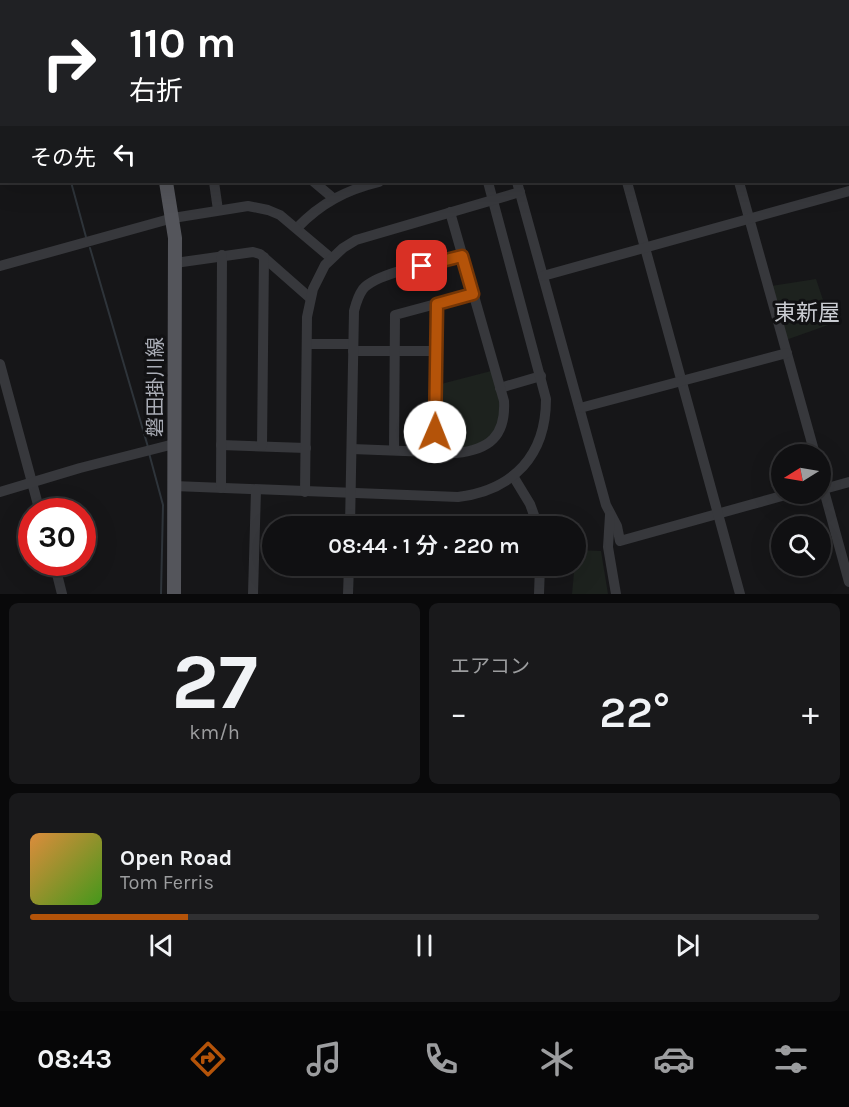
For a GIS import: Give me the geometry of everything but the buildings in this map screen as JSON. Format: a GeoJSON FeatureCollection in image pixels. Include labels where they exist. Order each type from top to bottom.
{"type":"FeatureCollection","features":[{"type":"Feature","properties":{"kind":"main road","name":"磐田掛川線"},"geometry":{"type":"LineString","coordinates":[[166,183],[173,218],[175,262],[174,594]]}},
{"type":"Feature","properties":{"kind":"street"},"geometry":{"type":"LineString","coordinates":[[214,183],[218,210]]}},
{"type":"Feature","properties":{"kind":"street"},"geometry":{"type":"LineString","coordinates":[[315,183],[333,198]]}},
{"type":"Feature","properties":{"kind":"street"},"geometry":{"type":"LineString","coordinates":[[297,228],[310,214],[348,186],[371,183]]}},
{"type":"Feature","properties":{"kind":"street"},"geometry":{"type":"LineString","coordinates":[[174,486],[458,497],[484,492],[513,476],[529,460],[537,447],[544,425],[546,399],[488,183]]}},
{"type":"Feature","properties":{"kind":"street"},"geometry":{"type":"LineString","coordinates":[[627,183],[740,594]]}},
{"type":"Feature","properties":{"kind":"street"},"geometry":{"type":"LineString","coordinates":[[739,183],[812,444]]}},
{"type":"Feature","properties":{"kind":"street"},"geometry":{"type":"LineString","coordinates":[[306,492],[307,317],[310,298],[318,276],[331,258],[367,235],[493,200],[519,187],[610,514],[617,526],[620,541],[771,499]]}},
{"type":"Feature","properties":{"kind":"street"},"geometry":{"type":"LineString","coordinates":[[543,276],[849,192]]}},
{"type":"Feature","properties":{"kind":"street"},"geometry":{"type":"LineString","coordinates":[[0,266],[173,218],[248,206],[280,215],[331,258]]}},
{"type":"Feature","properties":{"kind":"street"},"geometry":{"type":"LineString","coordinates":[[352,449],[471,451],[483,447],[498,433],[505,414],[500,388],[450,212]]}},
{"type":"Feature","properties":{"kind":"street"},"geometry":{"type":"LineString","coordinates":[[175,262],[253,252],[264,257],[310,298]]}},
{"type":"Feature","properties":{"kind":"street"},"geometry":{"type":"LineString","coordinates":[[221,488],[222,255]]}},
{"type":"Feature","properties":{"kind":"street"},"geometry":{"type":"LineString","coordinates":[[350,516],[354,311],[358,298],[364,288],[382,276],[462,256]]}},
{"type":"Feature","properties":{"kind":"street"},"geometry":{"type":"LineString","coordinates":[[262,446],[264,257]]}},
{"type":"Feature","properties":{"kind":"street"},"geometry":{"type":"LineString","coordinates":[[394,450],[395,315],[473,294]]}},
{"type":"Feature","properties":{"kind":"street"},"geometry":{"type":"LineString","coordinates":[[434,452],[437,304]]}},
{"type":"Feature","properties":{"kind":"street"},"geometry":{"type":"LineString","coordinates":[[307,344],[394,352],[436,351]]}},
{"type":"Feature","properties":{"kind":"street"},"geometry":{"type":"LineString","coordinates":[[580,408],[786,352]]}},
{"type":"Feature","properties":{"kind":"street"},"geometry":{"type":"LineString","coordinates":[[0,364],[37,498]]}},
{"type":"Feature","properties":{"kind":"street"},"geometry":{"type":"LineString","coordinates":[[500,388],[541,376]]}},
{"type":"Feature","properties":{"kind":"street"},"geometry":{"type":"LineString","coordinates":[[0,492],[80,468],[174,444]]}},
{"type":"Feature","properties":{"kind":"street"},"geometry":{"type":"LineString","coordinates":[[221,445],[306,448]]}},
{"type":"Feature","properties":{"kind":"street"},"geometry":{"type":"LineString","coordinates":[[513,476],[530,504],[534,516]]}},
{"type":"Feature","properties":{"kind":"street"},"geometry":{"type":"LineString","coordinates":[[831,484],[849,483]]}},
{"type":"Feature","properties":{"kind":"street"},"geometry":{"type":"LineString","coordinates":[[253,594],[256,490]]}},
{"type":"Feature","properties":{"kind":"street"},"geometry":{"type":"LineString","coordinates":[[828,504],[849,582]]}},
{"type":"Feature","properties":{"kind":"street"},"geometry":{"type":"LineString","coordinates":[[610,514],[608,547],[616,594]]}},
{"type":"Feature","properties":{"kind":"street"},"geometry":{"type":"LineString","coordinates":[[58,576],[62,594]]}},
{"type":"Feature","properties":{"kind":"street"},"geometry":{"type":"LineString","coordinates":[[348,594],[349,576]]}},
{"type":"Feature","properties":{"kind":"street"},"geometry":{"type":"LineString","coordinates":[[539,594],[540,576]]}},
{"type":"Feature","properties":{"kind":"shaded area"},"geometry":{"type":"Polygon","coordinates":[[[816,279],[831,324],[783,341],[771,286],[816,279]]]}},
{"type":"Feature","properties":{"kind":"shaded area"},"geometry":{"type":"Polygon","coordinates":[[[495,370],[502,424],[487,444],[437,452],[441,384],[495,370]]]}},
{"type":"Feature","properties":{"kind":"shaded area"},"geometry":{"type":"Polygon","coordinates":[[[586,550],[601,551],[608,594],[572,594],[574,576],[586,576],[586,550]]]}},
{"type":"Feature","properties":{"kind":"waterway"},"geometry":{"type":"LineString","coordinates":[[71,183],[86,237]]}},
{"type":"Feature","properties":{"kind":"waterway"},"geometry":{"type":"LineString","coordinates":[[90,248],[148,447]]}},
{"type":"Feature","properties":{"kind":"waterway"},"geometry":{"type":"LineString","coordinates":[[149,453],[163,505],[161,594]]}},
{"type":"Feature","properties":{"kind":"district","name":"東新屋"},"geometry":{"type":"Point","coordinates":[807,312]}},
{"type":"Feature","properties":{"kind":"route"},"geometry":{"type":"LineString","coordinates":[[422,266],[462,256],[473,294],[437,304],[435,432]]}}]}
